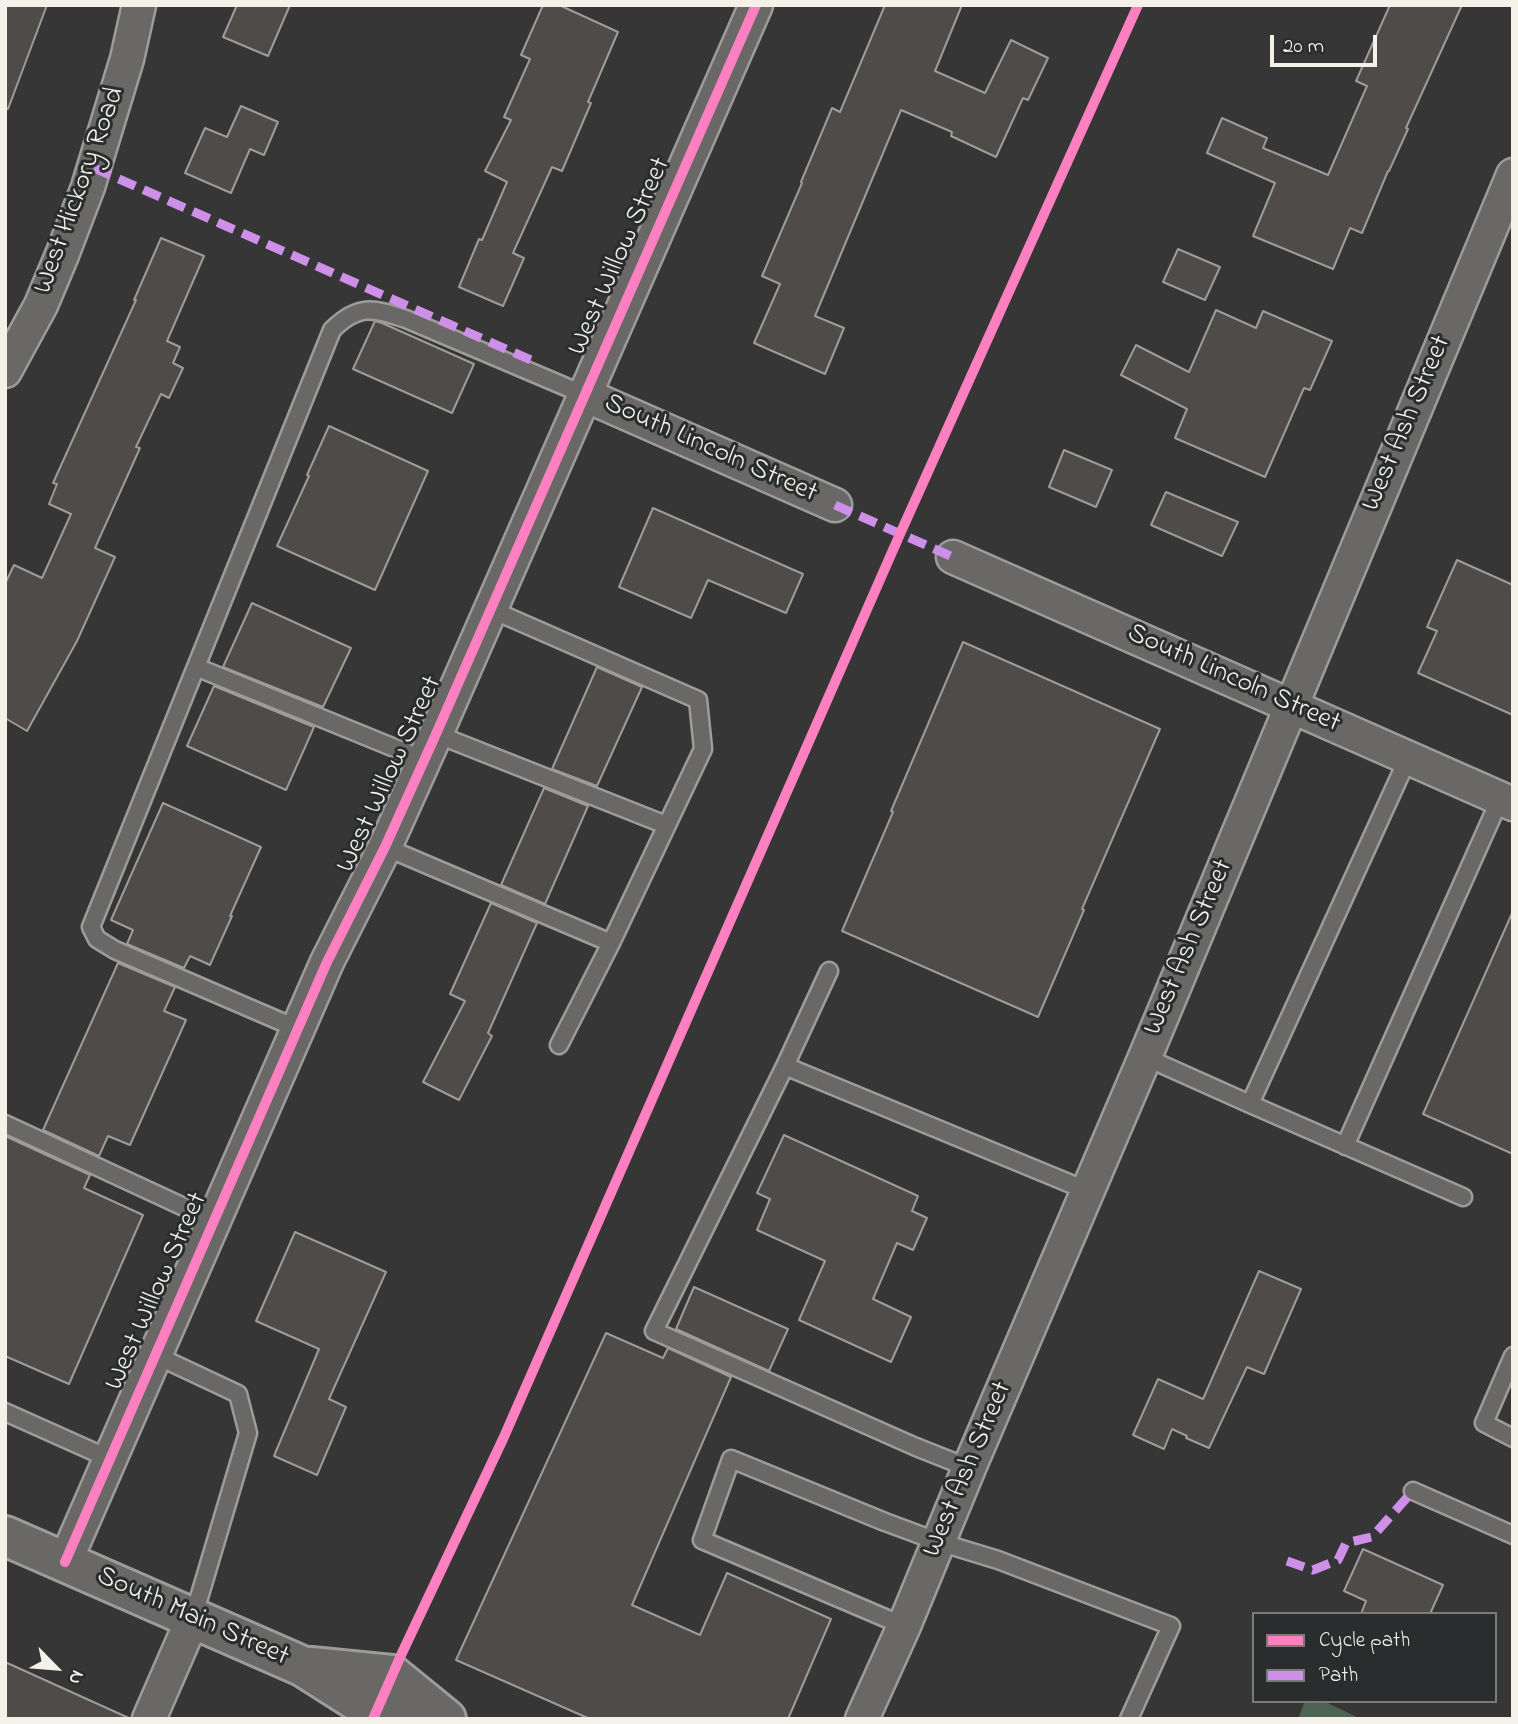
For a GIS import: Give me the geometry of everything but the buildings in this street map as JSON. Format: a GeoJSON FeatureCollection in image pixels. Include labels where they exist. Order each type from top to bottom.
{"type":"FeatureCollection","features":[{"type":"Feature","properties":{"kind":"main road","name":"South Main Street"},"geometry":{"type":"LineString","coordinates":[[5,1536],[302,1666],[376,1713],[405,1719]]}},
{"type":"Feature","properties":{"kind":"main road","name":"South Main Street"},"geometry":{"type":"LineString","coordinates":[[302,1666],[392,1675],[446,1719]]}},
{"type":"Feature","properties":{"kind":"street","name":"West Hickory Road"},"geometry":{"type":"LineString","coordinates":[[5,371],[40,305],[88,187],[127,59],[139,5]]}},
{"type":"Feature","properties":{"kind":"street","name":"West Willow Street"},"geometry":{"type":"LineString","coordinates":[[65,1562],[327,962],[385,847],[430,747],[756,5]]}},
{"type":"Feature","properties":{"kind":"street","name":"West Ash Street"},"geometry":{"type":"LineString","coordinates":[[868,1717],[1513,175]]}},
{"type":"Feature","properties":{"kind":"street","name":"South Lincoln Street"},"geometry":{"type":"LineString","coordinates":[[585,395],[835,505]]}},
{"type":"Feature","properties":{"kind":"street","name":"South Lincoln Street"},"geometry":{"type":"LineString","coordinates":[[953,557],[1507,801]]}},
{"type":"Feature","properties":{"kind":"street"},"geometry":{"type":"LineString","coordinates":[[149,1719],[194,1618]]}},
{"type":"Feature","properties":{"kind":"lane"},"geometry":{"type":"LineString","coordinates":[[298,1029],[115,950],[97,939],[91,927],[332,330],[344,318],[363,310],[383,311],[406,318],[585,395]]}},
{"type":"Feature","properties":{"kind":"lane"},"geometry":{"type":"LineString","coordinates":[[490,609],[698,700],[703,749],[611,943],[559,1045]]}},
{"type":"Feature","properties":{"kind":"lane"},"geometry":{"type":"LineString","coordinates":[[196,667],[666,825]]}},
{"type":"Feature","properties":{"kind":"lane"},"geometry":{"type":"LineString","coordinates":[[1250,1104],[1408,758]]}},
{"type":"Feature","properties":{"kind":"lane"},"geometry":{"type":"LineString","coordinates":[[1345,1146],[1507,801]]}},
{"type":"Feature","properties":{"kind":"lane"},"geometry":{"type":"LineString","coordinates":[[385,847],[611,943]]}},
{"type":"Feature","properties":{"kind":"lane"},"geometry":{"type":"LineString","coordinates":[[829,971],[654,1331],[916,1447],[970,1468]]}},
{"type":"Feature","properties":{"kind":"lane"},"geometry":{"type":"LineString","coordinates":[[1145,1057],[1463,1197]]}},
{"type":"Feature","properties":{"kind":"lane"},"geometry":{"type":"LineString","coordinates":[[785,1066],[1088,1191]]}},
{"type":"Feature","properties":{"kind":"lane"},"geometry":{"type":"LineString","coordinates":[[5,1124],[214,1221]]}},
{"type":"Feature","properties":{"kind":"lane"},"geometry":{"type":"LineString","coordinates":[[155,1355],[238,1394],[248,1433],[194,1618]]}},
{"type":"Feature","properties":{"kind":"lane"},"geometry":{"type":"LineString","coordinates":[[1513,1356],[1484,1423],[1513,1438]]}},
{"type":"Feature","properties":{"kind":"lane"},"geometry":{"type":"LineString","coordinates":[[5,1412],[110,1459]]}},
{"type":"Feature","properties":{"kind":"lane"},"geometry":{"type":"LineString","coordinates":[[904,1626],[702,1540],[731,1459],[939,1542],[1076,1588],[1171,1626],[1129,1719]]}},
{"type":"Feature","properties":{"kind":"lane"},"geometry":{"type":"LineString","coordinates":[[1413,1491],[1513,1535]]}},
{"type":"Feature","properties":{"kind":"green space"},"geometry":{"type":"Polygon","coordinates":[[[1304,1703],[1327,1703],[1361,1719],[1298,1719],[1304,1703]]]}},
{"type":"Feature","properties":{"kind":"marked path"},"geometry":{"type":"LineString","coordinates":[[94,168],[533,361]]}},
{"type":"Feature","properties":{"kind":"marked path"},"geometry":{"type":"LineString","coordinates":[[835,505],[953,557]]}},
{"type":"Feature","properties":{"kind":"marked path"},"geometry":{"type":"LineString","coordinates":[[1287,1561],[1313,1570],[1338,1560],[1346,1543],[1372,1537],[1413,1491]]}},
{"type":"Feature","properties":{"kind":"cycle path"},"geometry":{"type":"LineString","coordinates":[[65,1562],[327,962],[385,847],[436,734],[756,5]]}},
{"type":"Feature","properties":{"kind":"cycle path"},"geometry":{"type":"LineString","coordinates":[[373,1719],[503,1439],[900,534],[1138,5]]}}]}
